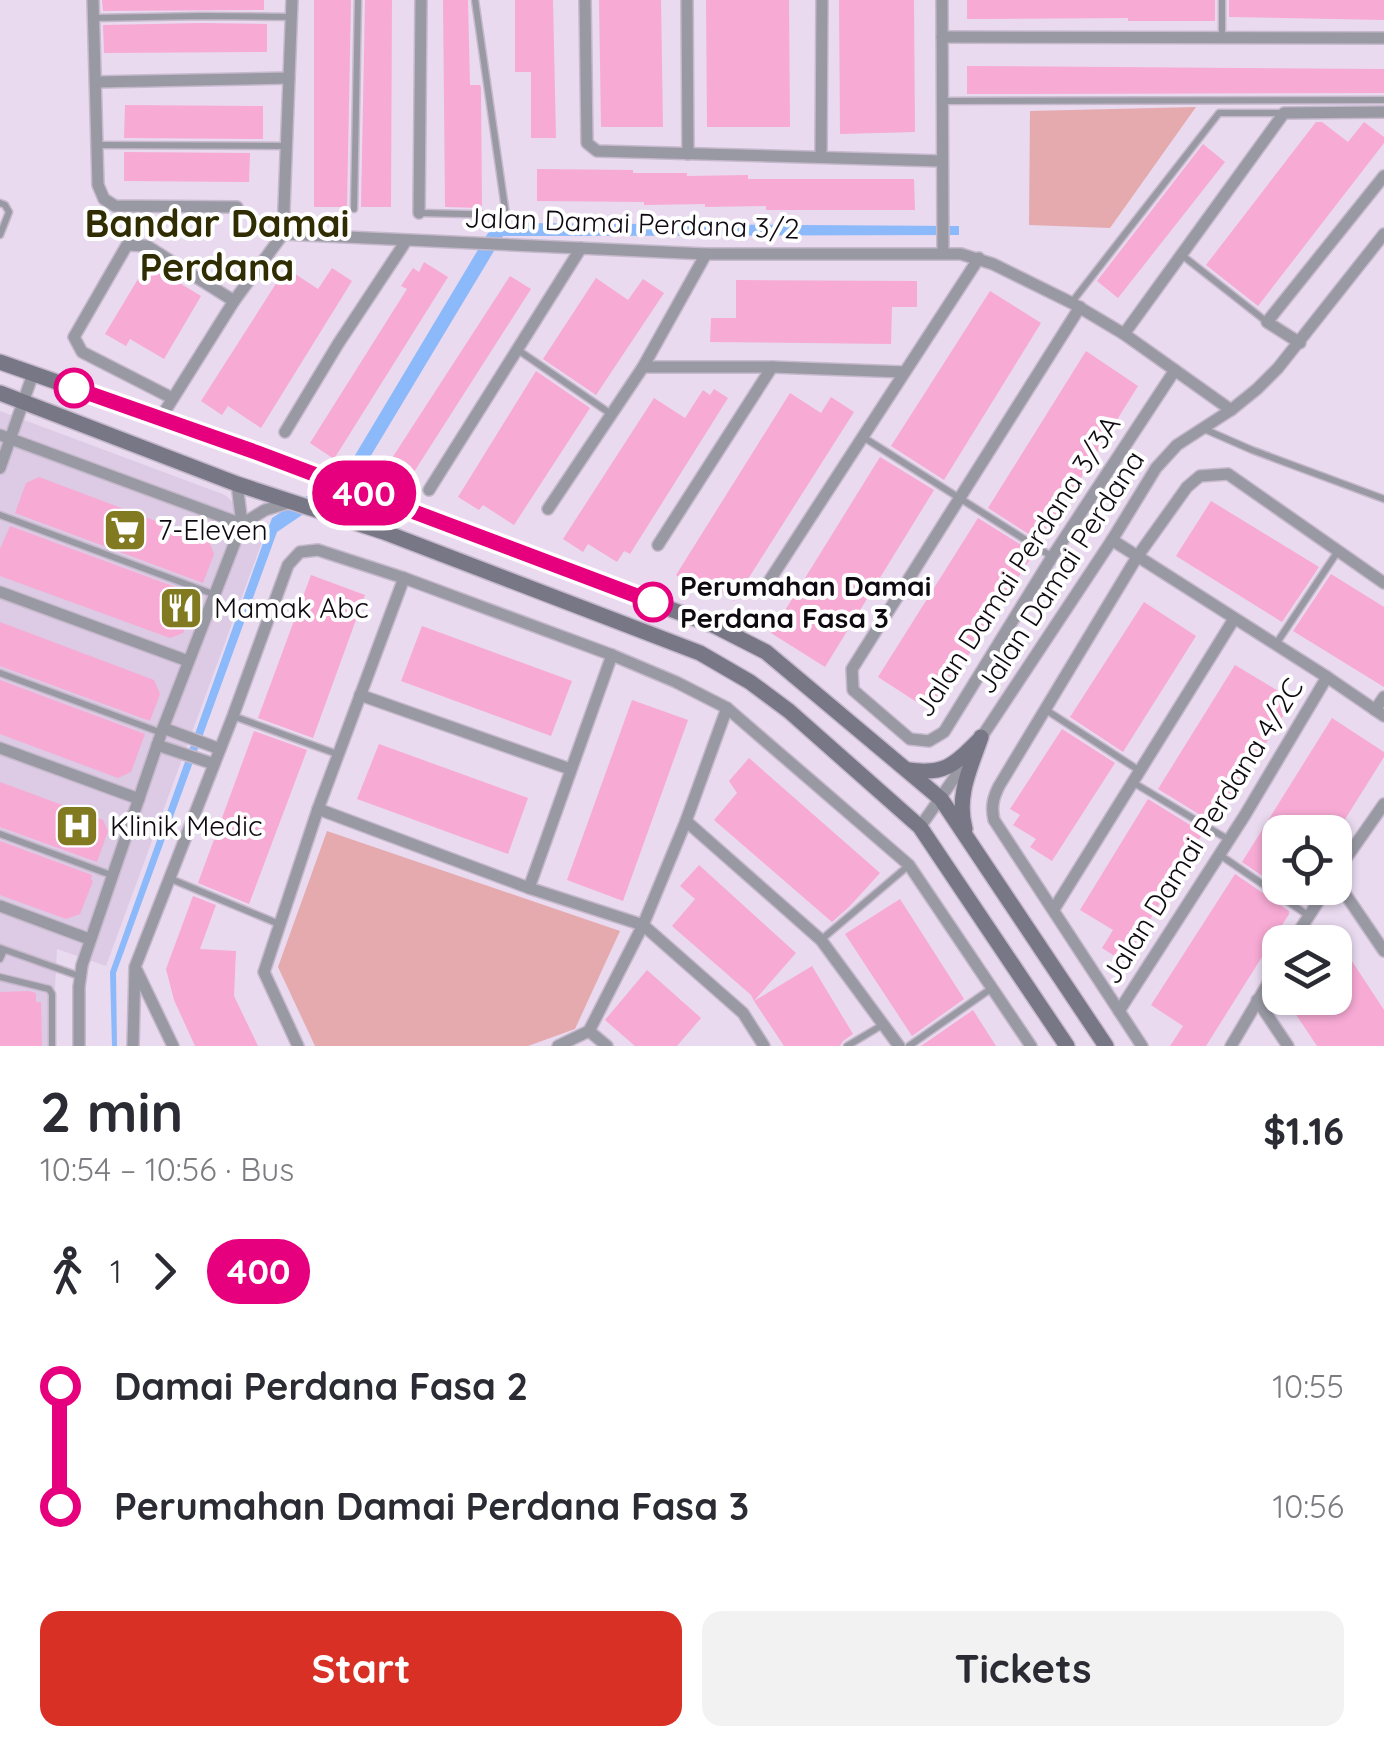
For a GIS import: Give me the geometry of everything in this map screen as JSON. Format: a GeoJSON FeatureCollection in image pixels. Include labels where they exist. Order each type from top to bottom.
{"type":"FeatureCollection","features":[{"type":"Feature","properties":{"kind":"main road"},"geometry":{"type":"LineString","coordinates":[[0,362],[277,460],[715,626],[766,652],[942,799],[1106,1046]]}},
{"type":"Feature","properties":{"kind":"main road"},"geometry":{"type":"LineString","coordinates":[[0,393],[237,484],[384,532],[700,653],[750,682],[920,828],[1067,1046]]}},
{"type":"Feature","properties":{"kind":"main road"},"geometry":{"type":"LineString","coordinates":[[908,770],[926,772],[950,767],[982,737]]}},
{"type":"Feature","properties":{"kind":"main road"},"geometry":{"type":"LineString","coordinates":[[968,838],[962,791],[982,737]]}},
{"type":"Feature","properties":{"kind":"street"},"geometry":{"type":"LineString","coordinates":[[93,0],[98,185],[104,199],[115,206],[238,207]]}},
{"type":"Feature","properties":{"kind":"street"},"geometry":{"type":"LineString","coordinates":[[160,418],[234,301],[283,234],[292,0]]}},
{"type":"Feature","properties":{"kind":"street"},"geometry":{"type":"LineString","coordinates":[[419,212],[421,0]]}},
{"type":"Feature","properties":{"kind":"street"},"geometry":{"type":"LineString","coordinates":[[584,0],[587,143],[597,151],[942,161]]}},
{"type":"Feature","properties":{"kind":"street"},"geometry":{"type":"LineString","coordinates":[[687,0],[688,154]]}},
{"type":"Feature","properties":{"kind":"street"},"geometry":{"type":"LineString","coordinates":[[822,0],[822,157]]}},
{"type":"Feature","properties":{"kind":"street"},"geometry":{"type":"LineString","coordinates":[[942,0],[943,252]]}},
{"type":"Feature","properties":{"kind":"street"},"geometry":{"type":"LineString","coordinates":[[942,38],[1384,38]]}},
{"type":"Feature","properties":{"kind":"street"},"geometry":{"type":"LineString","coordinates":[[96,82],[289,78]]}},
{"type":"Feature","properties":{"kind":"street"},"geometry":{"type":"LineString","coordinates":[[1124,334],[1284,114],[1384,112]]}},
{"type":"Feature","properties":{"kind":"street"},"geometry":{"type":"LineString","coordinates":[[1300,343],[1267,322],[1384,176]]}},
{"type":"Feature","properties":{"kind":"street","name":"Jalan Damai Perdana 3/2"},"geometry":{"type":"LineString","coordinates":[[283,234],[706,254],[943,252],[978,258],[1076,305],[1124,334],[1230,410]]}},
{"type":"Feature","properties":{"kind":"street","name":"Jalan Damai Perdana"},"geometry":{"type":"LineString","coordinates":[[920,828],[1156,468],[1178,445],[1268,379],[1384,234]]}},
{"type":"Feature","properties":{"kind":"street"},"geometry":{"type":"LineString","coordinates":[[285,432],[406,241]]}},
{"type":"Feature","properties":{"kind":"street"},"geometry":{"type":"LineString","coordinates":[[172,398],[82,352],[74,336],[127,246],[146,246],[234,301]]}},
{"type":"Feature","properties":{"kind":"street"},"geometry":{"type":"LineString","coordinates":[[429,490],[581,248]]}},
{"type":"Feature","properties":{"kind":"street"},"geometry":{"type":"LineString","coordinates":[[548,510],[643,367],[706,254]]}},
{"type":"Feature","properties":{"kind":"street"},"geometry":{"type":"LineString","coordinates":[[762,592],[978,258]]}},
{"type":"Feature","properties":{"kind":"street"},"geometry":{"type":"LineString","coordinates":[[960,498],[1076,305]]}},
{"type":"Feature","properties":{"kind":"street"},"geometry":{"type":"LineString","coordinates":[[643,367],[772,366],[903,372]]}},
{"type":"Feature","properties":{"kind":"street"},"geometry":{"type":"LineString","coordinates":[[658,545],[772,366]]}},
{"type":"Feature","properties":{"kind":"street","name":"Jalan Damai Perdana 3/3A"},"geometry":{"type":"LineString","coordinates":[[960,498],[852,669],[854,690],[910,739],[930,741],[944,732],[1052,557],[1175,370]]}},
{"type":"Feature","properties":{"kind":"street"},"geometry":{"type":"LineString","coordinates":[[0,468],[5,437],[24,402],[33,374]]}},
{"type":"Feature","properties":{"kind":"street"},"geometry":{"type":"LineString","coordinates":[[5,437],[242,524]]}},
{"type":"Feature","properties":{"kind":"street"},"geometry":{"type":"LineString","coordinates":[[1142,1046],[994,820],[993,798],[999,786],[1137,557],[1187,487],[1200,476],[1228,474],[1384,583]]}},
{"type":"Feature","properties":{"kind":"street"},"geometry":{"type":"LineString","coordinates":[[80,1046],[80,976],[89,939],[188,661],[242,524],[237,484]]}},
{"type":"Feature","properties":{"kind":"street"},"geometry":{"type":"LineString","coordinates":[[242,524],[265,510],[290,502]]}},
{"type":"Feature","properties":{"kind":"street"},"geometry":{"type":"LineString","coordinates":[[1112,540],[1380,713],[1384,697]]}},
{"type":"Feature","properties":{"kind":"street"},"geometry":{"type":"LineString","coordinates":[[133,1046],[136,968],[209,762],[233,716],[288,565],[300,552],[318,550],[612,655],[727,708],[909,865],[1032,1046]]}},
{"type":"Feature","properties":{"kind":"street"},"geometry":{"type":"LineString","coordinates":[[298,1046],[264,972],[318,809],[404,578]]}},
{"type":"Feature","properties":{"kind":"street"},"geometry":{"type":"LineString","coordinates":[[0,592],[188,661]]}},
{"type":"Feature","properties":{"kind":"street"},"geometry":{"type":"LineString","coordinates":[[1054,910],[1234,619]]}},
{"type":"Feature","properties":{"kind":"street"},"geometry":{"type":"LineString","coordinates":[[529,888],[612,655]]}},
{"type":"Feature","properties":{"kind":"street","name":"Jalan Damai Perdana 4/2C"},"geometry":{"type":"LineString","coordinates":[[1119,1011],[1327,677]]}},
{"type":"Feature","properties":{"kind":"street"},"geometry":{"type":"LineString","coordinates":[[360,695],[570,770]]}},
{"type":"Feature","properties":{"kind":"street"},"geometry":{"type":"LineString","coordinates":[[558,1046],[589,1031],[642,925],[686,822],[727,708]]}},
{"type":"Feature","properties":{"kind":"street"},"geometry":{"type":"LineString","coordinates":[[161,736],[191,738],[215,747]]}},
{"type":"Feature","properties":{"kind":"street"},"geometry":{"type":"LineString","coordinates":[[161,736],[186,754],[209,762]]}},
{"type":"Feature","properties":{"kind":"street"},"geometry":{"type":"LineString","coordinates":[[0,748],[139,800]]}},
{"type":"Feature","properties":{"kind":"street"},"geometry":{"type":"LineString","coordinates":[[1352,851],[1384,804]]}},
{"type":"Feature","properties":{"kind":"street"},"geometry":{"type":"LineString","coordinates":[[318,809],[529,888],[642,925],[742,1013],[764,1046]]}},
{"type":"Feature","properties":{"kind":"street"},"geometry":{"type":"LineString","coordinates":[[686,822],[821,940],[900,1046]]}},
{"type":"Feature","properties":{"kind":"street"},"geometry":{"type":"LineString","coordinates":[[1352,902],[1384,951]]}},
{"type":"Feature","properties":{"kind":"street"},"geometry":{"type":"LineString","coordinates":[[1303,925],[1316,905]]}},
{"type":"Feature","properties":{"kind":"street"},"geometry":{"type":"LineString","coordinates":[[0,906],[89,939]]}},
{"type":"Feature","properties":{"kind":"street"},"geometry":{"type":"LineString","coordinates":[[136,968],[174,1046]]}},
{"type":"Feature","properties":{"kind":"street"},"geometry":{"type":"LineString","coordinates":[[1231,1046],[1262,992]]}},
{"type":"Feature","properties":{"kind":"street"},"geometry":{"type":"LineString","coordinates":[[1257,1000],[1288,1046]]}},
{"type":"Feature","properties":{"kind":"street"},"geometry":{"type":"LineString","coordinates":[[589,1031],[607,1046]]}},
{"type":"Feature","properties":{"kind":"lane"},"geometry":{"type":"LineString","coordinates":[[354,209],[358,0]]}},
{"type":"Feature","properties":{"kind":"lane"},"geometry":{"type":"LineString","coordinates":[[419,212],[506,215],[475,0]]}},
{"type":"Feature","properties":{"kind":"lane"},"geometry":{"type":"LineString","coordinates":[[1222,0],[1222,38]]}},
{"type":"Feature","properties":{"kind":"lane"},"geometry":{"type":"LineString","coordinates":[[93,18],[292,17]]}},
{"type":"Feature","properties":{"kind":"lane"},"geometry":{"type":"LineString","coordinates":[[943,100],[1384,100]]}},
{"type":"Feature","properties":{"kind":"lane"},"geometry":{"type":"LineString","coordinates":[[1076,305],[1218,113],[1284,114]]}},
{"type":"Feature","properties":{"kind":"lane"},"geometry":{"type":"LineString","coordinates":[[98,144],[288,146]]}},
{"type":"Feature","properties":{"kind":"lane"},"geometry":{"type":"LineString","coordinates":[[0,203],[9,212],[0,235]]}},
{"type":"Feature","properties":{"kind":"lane"},"geometry":{"type":"LineString","coordinates":[[1182,256],[1267,322]]}},
{"type":"Feature","properties":{"kind":"lane"},"geometry":{"type":"LineString","coordinates":[[518,350],[612,415]]}},
{"type":"Feature","properties":{"kind":"lane"},"geometry":{"type":"LineString","coordinates":[[1203,428],[1384,499]]}},
{"type":"Feature","properties":{"kind":"lane"},"geometry":{"type":"LineString","coordinates":[[862,436],[1052,557]]}},
{"type":"Feature","properties":{"kind":"lane"},"geometry":{"type":"LineString","coordinates":[[0,516],[214,594]]}},
{"type":"Feature","properties":{"kind":"lane"},"geometry":{"type":"LineString","coordinates":[[1275,646],[1338,550]]}},
{"type":"Feature","properties":{"kind":"lane"},"geometry":{"type":"LineString","coordinates":[[0,673],[161,736]]}},
{"type":"Feature","properties":{"kind":"lane"},"geometry":{"type":"LineString","coordinates":[[1046,709],[1229,840]]}},
{"type":"Feature","properties":{"kind":"lane"},"geometry":{"type":"LineString","coordinates":[[233,716],[338,754]]}},
{"type":"Feature","properties":{"kind":"lane"},"geometry":{"type":"LineString","coordinates":[[0,834],[113,875]]}},
{"type":"Feature","properties":{"kind":"lane"},"geometry":{"type":"LineString","coordinates":[[1219,855],[1309,916]]}},
{"type":"Feature","properties":{"kind":"lane"},"geometry":{"type":"LineString","coordinates":[[821,940],[909,865]]}},
{"type":"Feature","properties":{"kind":"lane"},"geometry":{"type":"LineString","coordinates":[[170,878],[279,924]]}},
{"type":"Feature","properties":{"kind":"lane"},"geometry":{"type":"LineString","coordinates":[[0,959],[2,949],[80,976]]}},
{"type":"Feature","properties":{"kind":"lane"},"geometry":{"type":"LineString","coordinates":[[0,977],[49,990],[52,1046]]}},
{"type":"Feature","properties":{"kind":"lane"},"geometry":{"type":"LineString","coordinates":[[909,1046],[994,987]]}},
{"type":"Feature","properties":{"kind":"lane"},"geometry":{"type":"LineString","coordinates":[[847,1046],[885,1023]]}},
{"type":"Feature","properties":{"kind":"shaded area"},"geometry":{"type":"Polygon","coordinates":[[[1196,107],[1110,228],[1029,225],[1030,111],[1196,107]]]}},
{"type":"Feature","properties":{"kind":"shaded area"},"geometry":{"type":"Polygon","coordinates":[[[0,411],[225,495],[266,531],[106,966],[57,949],[52,1046],[0,1046],[0,411]]]}},
{"type":"Feature","properties":{"kind":"shaded area"},"geometry":{"type":"Polygon","coordinates":[[[327,831],[620,931],[575,1029],[528,1046],[315,1046],[278,967],[327,831]]]}},
{"type":"Feature","properties":{"kind":"water"},"geometry":{"type":"Polygon","coordinates":[[[494,223],[959,226],[959,235],[503,236],[358,477],[277,532],[116,973],[117,1046],[112,1046],[110,972],[272,518],[345,472],[494,223]]]}},
{"type":"Feature","properties":{"kind":"building"},"geometry":{"type":"Polygon","coordinates":[[[102,0],[264,0],[264,10],[103,11],[102,0]]]}},
{"type":"Feature","properties":{"kind":"building"},"geometry":{"type":"Polygon","coordinates":[[[314,0],[351,0],[345,207],[314,207],[314,0]]]}},
{"type":"Feature","properties":{"kind":"building"},"geometry":{"type":"Polygon","coordinates":[[[365,0],[392,0],[391,207],[361,207],[365,0]]]}},
{"type":"Feature","properties":{"kind":"building"},"geometry":{"type":"Polygon","coordinates":[[[443,0],[468,0],[470,85],[481,87],[482,208],[445,207],[443,0]]]}},
{"type":"Feature","properties":{"kind":"building"},"geometry":{"type":"Polygon","coordinates":[[[515,0],[553,0],[556,138],[531,138],[531,72],[515,72],[515,0]]]}},
{"type":"Feature","properties":{"kind":"building"},"geometry":{"type":"Polygon","coordinates":[[[599,0],[661,0],[663,127],[601,127],[599,0]]]}},
{"type":"Feature","properties":{"kind":"building"},"geometry":{"type":"Polygon","coordinates":[[[706,0],[789,0],[790,127],[707,127],[706,0]]]}},
{"type":"Feature","properties":{"kind":"building"},"geometry":{"type":"Polygon","coordinates":[[[839,0],[914,0],[915,132],[840,134],[839,0]]]}},
{"type":"Feature","properties":{"kind":"building"},"geometry":{"type":"Polygon","coordinates":[[[967,0],[1215,0],[1215,21],[967,19],[967,0]]]}},
{"type":"Feature","properties":{"kind":"building"},"geometry":{"type":"Polygon","coordinates":[[[1229,0],[1384,0],[1384,20],[1229,17],[1229,0]]]}},
{"type":"Feature","properties":{"kind":"building"},"geometry":{"type":"Polygon","coordinates":[[[267,24],[267,52],[104,53],[103,25],[267,24]]]}},
{"type":"Feature","properties":{"kind":"building"},"geometry":{"type":"Polygon","coordinates":[[[967,66],[1384,69],[1384,93],[967,94],[967,66]]]}},
{"type":"Feature","properties":{"kind":"building"},"geometry":{"type":"Polygon","coordinates":[[[125,105],[263,106],[263,139],[124,138],[125,105]]]}},
{"type":"Feature","properties":{"kind":"building"},"geometry":{"type":"Polygon","coordinates":[[[1316,122],[1322,122],[1348,142],[1364,122],[1384,137],[1384,143],[1258,306],[1206,265],[1316,122]]]}},
{"type":"Feature","properties":{"kind":"building"},"geometry":{"type":"Polygon","coordinates":[[[1203,144],[1225,162],[1118,298],[1097,281],[1203,144]]]}},
{"type":"Feature","properties":{"kind":"building"},"geometry":{"type":"Polygon","coordinates":[[[124,152],[250,153],[249,182],[124,181],[124,152]]]}},
{"type":"Feature","properties":{"kind":"building"},"geometry":{"type":"Polygon","coordinates":[[[537,169],[748,175],[748,179],[914,179],[915,210],[766,210],[766,206],[537,201],[537,169]]]}},
{"type":"Feature","properties":{"kind":"building"},"geometry":{"type":"Polygon","coordinates":[[[150,259],[170,272],[168,276],[201,296],[164,359],[130,339],[126,346],[105,334],[150,259]]]}},
{"type":"Feature","properties":{"kind":"building"},"geometry":{"type":"Polygon","coordinates":[[[424,262],[448,277],[334,459],[310,443],[407,289],[401,286],[413,268],[419,272],[424,262]]]}},
{"type":"Feature","properties":{"kind":"building"},"geometry":{"type":"Polygon","coordinates":[[[286,268],[318,289],[332,268],[352,281],[261,428],[228,406],[222,415],[201,401],[286,268]]]}},
{"type":"Feature","properties":{"kind":"building"},"geometry":{"type":"Polygon","coordinates":[[[510,276],[531,289],[405,486],[383,472],[510,276]]]}},
{"type":"Feature","properties":{"kind":"building"},"geometry":{"type":"Polygon","coordinates":[[[596,278],[628,300],[643,279],[664,293],[596,395],[543,359],[596,278]]]}},
{"type":"Feature","properties":{"kind":"building"},"geometry":{"type":"Polygon","coordinates":[[[736,280],[917,281],[917,307],[892,307],[891,344],[710,342],[711,318],[736,318],[736,280]]]}},
{"type":"Feature","properties":{"kind":"building"},"geometry":{"type":"Polygon","coordinates":[[[990,291],[1041,323],[944,480],[891,446],[990,291]]]}},
{"type":"Feature","properties":{"kind":"building"},"geometry":{"type":"Polygon","coordinates":[[[1086,351],[1138,386],[1041,542],[988,508],[1086,351]]]}},
{"type":"Feature","properties":{"kind":"building"},"geometry":{"type":"Polygon","coordinates":[[[536,371],[590,408],[514,525],[483,505],[479,510],[458,497],[536,371]]]}},
{"type":"Feature","properties":{"kind":"building"},"geometry":{"type":"Polygon","coordinates":[[[714,389],[728,398],[630,554],[624,551],[617,562],[588,544],[583,552],[563,539],[654,398],[685,418],[703,390],[710,395],[714,389]]]}},
{"type":"Feature","properties":{"kind":"building"},"geometry":{"type":"Polygon","coordinates":[[[790,393],[821,413],[831,397],[854,412],[734,601],[700,579],[695,587],[676,575],[790,393]]]}},
{"type":"Feature","properties":{"kind":"building"},"geometry":{"type":"Polygon","coordinates":[[[880,457],[934,490],[825,667],[771,633],[880,457]]]}},
{"type":"Feature","properties":{"kind":"building"},"geometry":{"type":"Polygon","coordinates":[[[39,477],[209,541],[214,554],[203,583],[15,513],[26,483],[39,477]]]}},
{"type":"Feature","properties":{"kind":"building"},"geometry":{"type":"Polygon","coordinates":[[[1211,501],[1319,567],[1282,622],[1176,556],[1211,501]]]}},
{"type":"Feature","properties":{"kind":"building"},"geometry":{"type":"Polygon","coordinates":[[[978,518],[1034,553],[932,712],[878,677],[978,518]]]}},
{"type":"Feature","properties":{"kind":"building"},"geometry":{"type":"Polygon","coordinates":[[[10,526],[197,595],[183,633],[170,638],[0,576],[0,549],[10,526]]]}},
{"type":"Feature","properties":{"kind":"building"},"geometry":{"type":"Polygon","coordinates":[[[1331,574],[1384,607],[1384,687],[1293,631],[1331,574]]]}},
{"type":"Feature","properties":{"kind":"building"},"geometry":{"type":"Polygon","coordinates":[[[311,575],[365,595],[313,738],[258,718],[311,575]]]}},
{"type":"Feature","properties":{"kind":"building"},"geometry":{"type":"Polygon","coordinates":[[[1144,602],[1196,636],[1123,752],[1070,717],[1144,602]]]}},
{"type":"Feature","properties":{"kind":"building"},"geometry":{"type":"Polygon","coordinates":[[[0,622],[154,680],[160,694],[150,721],[0,666],[0,622]]]}},
{"type":"Feature","properties":{"kind":"building"},"geometry":{"type":"Polygon","coordinates":[[[422,626],[572,681],[551,736],[401,681],[422,626]]]}},
{"type":"Feature","properties":{"kind":"building"},"geometry":{"type":"Polygon","coordinates":[[[1235,665],[1293,700],[1215,824],[1158,789],[1235,665]]]}},
{"type":"Feature","properties":{"kind":"building"},"geometry":{"type":"Polygon","coordinates":[[[0,680],[145,734],[131,772],[118,778],[0,734],[0,680]]]}},
{"type":"Feature","properties":{"kind":"building"},"geometry":{"type":"Polygon","coordinates":[[[632,700],[688,720],[623,901],[567,880],[632,700]]]}},
{"type":"Feature","properties":{"kind":"building"},"geometry":{"type":"Polygon","coordinates":[[[1332,718],[1384,752],[1348,815],[1271,815],[1332,718]]]}},
{"type":"Feature","properties":{"kind":"building"},"geometry":{"type":"Polygon","coordinates":[[[1062,729],[1115,763],[1052,861],[1030,847],[1036,839],[1013,825],[1020,815],[1010,809],[1062,729]]]}},
{"type":"Feature","properties":{"kind":"building"},"geometry":{"type":"Polygon","coordinates":[[[254,731],[307,750],[249,904],[198,883],[254,731]]]}},
{"type":"Feature","properties":{"kind":"building"},"geometry":{"type":"Polygon","coordinates":[[[379,744],[528,798],[508,854],[357,799],[379,744]]]}},
{"type":"Feature","properties":{"kind":"building"},"geometry":{"type":"Polygon","coordinates":[[[749,758],[880,873],[832,922],[714,820],[737,793],[729,781],[749,758]]]}},
{"type":"Feature","properties":{"kind":"building"},"geometry":{"type":"Polygon","coordinates":[[[0,782],[103,820],[108,831],[97,862],[0,827],[0,782]]]}},
{"type":"Feature","properties":{"kind":"building"},"geometry":{"type":"Polygon","coordinates":[[[1148,799],[1203,833],[1124,962],[1102,948],[1113,930],[1080,910],[1148,799]]]}},
{"type":"Feature","properties":{"kind":"building"},"geometry":{"type":"Polygon","coordinates":[[[1262,830],[1262,876],[1242,862],[1262,830]]]}},
{"type":"Feature","properties":{"kind":"building"},"geometry":{"type":"Polygon","coordinates":[[[0,841],[92,875],[80,914],[66,919],[0,895],[0,841]]]}},
{"type":"Feature","properties":{"kind":"building"},"geometry":{"type":"Polygon","coordinates":[[[699,865],[796,953],[754,1001],[672,926],[695,899],[680,886],[699,865]]]}},
{"type":"Feature","properties":{"kind":"building"},"geometry":{"type":"Polygon","coordinates":[[[1235,874],[1262,892],[1262,905],[1280,905],[1289,911],[1282,925],[1262,925],[1262,957],[1206,1046],[1170,1046],[1183,1026],[1151,1005],[1235,874]]]}},
{"type":"Feature","properties":{"kind":"building"},"geometry":{"type":"Polygon","coordinates":[[[193,896],[216,905],[200,949],[236,951],[234,996],[258,1046],[195,1046],[174,1000],[166,969],[193,896]]]}},
{"type":"Feature","properties":{"kind":"building"},"geometry":{"type":"Polygon","coordinates":[[[900,899],[964,999],[912,1036],[845,934],[900,899]]]}},
{"type":"Feature","properties":{"kind":"building"},"geometry":{"type":"Polygon","coordinates":[[[1352,961],[1384,1010],[1384,1046],[1317,1046],[1296,1015],[1352,1015],[1352,961]]]}},
{"type":"Feature","properties":{"kind":"building"},"geometry":{"type":"Polygon","coordinates":[[[812,966],[853,1034],[840,1046],[784,1046],[754,1001],[812,966]]]}},
{"type":"Feature","properties":{"kind":"building"},"geometry":{"type":"Polygon","coordinates":[[[647,970],[701,1018],[677,1046],[635,1046],[605,1020],[647,970]]]}},
{"type":"Feature","properties":{"kind":"building"},"geometry":{"type":"Polygon","coordinates":[[[0,992],[36,993],[36,1002],[41,1002],[42,1046],[0,1046],[0,992]]]}},
{"type":"Feature","properties":{"kind":"building"},"geometry":{"type":"Polygon","coordinates":[[[973,1010],[996,1046],[921,1046],[973,1010]]]}},
{"type":"Feature","properties":{"kind":"bus line","name":"400"},"geometry":{"type":"LineString","coordinates":[[74,388],[653,602]]}},
{"type":"Feature","properties":{"kind":"place","name":"7-Eleven"},"geometry":{"type":"Point","coordinates":[125,530]}},
{"type":"Feature","properties":{"kind":"place","name":"Perumahan Damai Perdana Fasa 3"},"geometry":{"type":"Point","coordinates":[653,602]}},
{"type":"Feature","properties":{"kind":"place","name":"Mamak Abc"},"geometry":{"type":"Point","coordinates":[181,608]}},
{"type":"Feature","properties":{"kind":"place","name":"Klinik Medic"},"geometry":{"type":"Point","coordinates":[77,826]}},
{"type":"Feature","properties":{"kind":"district","name":"Bandar Damai Perdana"},"geometry":{"type":"Point","coordinates":[217,246]}}]}
